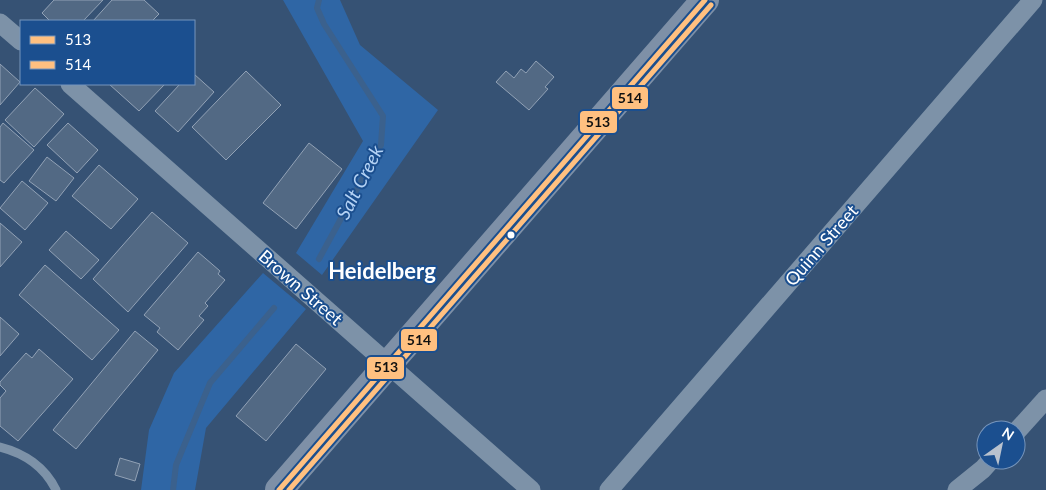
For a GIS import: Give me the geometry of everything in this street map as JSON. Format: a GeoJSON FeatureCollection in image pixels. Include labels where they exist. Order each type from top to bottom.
{"type":"FeatureCollection","features":[{"type":"Feature","properties":{"kind":"highway"},"geometry":{"type":"LineString","coordinates":[[279,490],[705,0]]}},
{"type":"Feature","properties":{"kind":"street","name":"Quinn Street"},"geometry":{"type":"LineString","coordinates":[[610,490],[1033,0]]}},
{"type":"Feature","properties":{"kind":"street"},"geometry":{"type":"LineString","coordinates":[[0,23],[20,40]]}},
{"type":"Feature","properties":{"kind":"street","name":"Brown Street"},"geometry":{"type":"LineString","coordinates":[[71,85],[531,490]]}},
{"type":"Feature","properties":{"kind":"street"},"geometry":{"type":"LineString","coordinates":[[1026,421],[1046,399]]}},
{"type":"Feature","properties":{"kind":"street"},"geometry":{"type":"LineString","coordinates":[[957,490],[981,470]]}},
{"type":"Feature","properties":{"kind":"lane"},"geometry":{"type":"LineString","coordinates":[[0,447],[16,452],[40,468],[56,490]]}},
{"type":"Feature","properties":{"kind":"shaded area"},"geometry":{"type":"Polygon","coordinates":[[[283,0],[340,0],[360,45],[438,110],[322,275],[296,253],[363,141],[283,0]]]}},
{"type":"Feature","properties":{"kind":"shaded area"},"geometry":{"type":"Polygon","coordinates":[[[263,273],[306,309],[206,428],[195,490],[141,490],[149,430],[174,373],[263,273]]]}},
{"type":"Feature","properties":{"kind":"building"},"geometry":{"type":"Polygon","coordinates":[[[54,0],[103,0],[84,20],[49,20],[42,13],[54,0]]]}},
{"type":"Feature","properties":{"kind":"building"},"geometry":{"type":"Polygon","coordinates":[[[112,0],[144,0],[159,14],[153,20],[94,20],[112,0]]]}},
{"type":"Feature","properties":{"kind":"building"},"geometry":{"type":"Polygon","coordinates":[[[536,61],[554,77],[545,87],[548,89],[529,110],[496,82],[506,71],[514,78],[521,69],[526,73],[536,61]]]}},
{"type":"Feature","properties":{"kind":"building"},"geometry":{"type":"Polygon","coordinates":[[[0,64],[20,82],[0,105],[0,64]]]}},
{"type":"Feature","properties":{"kind":"building"},"geometry":{"type":"Polygon","coordinates":[[[246,71],[281,105],[226,160],[192,127],[246,71]]]}},
{"type":"Feature","properties":{"kind":"building"},"geometry":{"type":"Polygon","coordinates":[[[195,75],[214,92],[178,132],[155,111],[179,85],[195,85],[195,75]]]}},
{"type":"Feature","properties":{"kind":"building"},"geometry":{"type":"Polygon","coordinates":[[[110,85],[164,85],[139,111],[110,85]]]}},
{"type":"Feature","properties":{"kind":"building"},"geometry":{"type":"Polygon","coordinates":[[[35,88],[64,114],[34,147],[5,120],[35,88]]]}},
{"type":"Feature","properties":{"kind":"building"},"geometry":{"type":"Polygon","coordinates":[[[3,123],[34,150],[4,183],[0,180],[0,127],[3,123]]]}},
{"type":"Feature","properties":{"kind":"building"},"geometry":{"type":"Polygon","coordinates":[[[68,123],[98,150],[77,173],[47,145],[68,123]]]}},
{"type":"Feature","properties":{"kind":"building"},"geometry":{"type":"Polygon","coordinates":[[[309,143],[342,169],[296,229],[263,203],[309,143]]]}},
{"type":"Feature","properties":{"kind":"building"},"geometry":{"type":"Polygon","coordinates":[[[47,157],[74,178],[56,201],[29,181],[47,157]]]}},
{"type":"Feature","properties":{"kind":"building"},"geometry":{"type":"Polygon","coordinates":[[[99,165],[138,199],[111,229],[72,196],[99,165]]]}},
{"type":"Feature","properties":{"kind":"building"},"geometry":{"type":"Polygon","coordinates":[[[22,181],[48,203],[25,230],[0,208],[22,181]]]}},
{"type":"Feature","properties":{"kind":"building"},"geometry":{"type":"Polygon","coordinates":[[[152,212],[188,243],[128,312],[93,279],[152,212]]]}},
{"type":"Feature","properties":{"kind":"building"},"geometry":{"type":"Polygon","coordinates":[[[0,223],[22,242],[0,267],[0,223]]]}},
{"type":"Feature","properties":{"kind":"building"},"geometry":{"type":"Polygon","coordinates":[[[66,231],[99,260],[81,279],[49,250],[66,231]]]}},
{"type":"Feature","properties":{"kind":"building"},"geometry":{"type":"Polygon","coordinates":[[[198,252],[220,271],[218,274],[225,280],[205,303],[208,306],[199,316],[204,320],[178,350],[157,332],[160,328],[144,315],[198,252]]]}},
{"type":"Feature","properties":{"kind":"building"},"geometry":{"type":"Polygon","coordinates":[[[45,265],[119,330],[92,360],[19,295],[45,265]]]}},
{"type":"Feature","properties":{"kind":"building"},"geometry":{"type":"Polygon","coordinates":[[[0,317],[19,334],[0,356],[0,317]]]}},
{"type":"Feature","properties":{"kind":"building"},"geometry":{"type":"Polygon","coordinates":[[[135,331],[158,350],[76,449],[53,430],[135,331]]]}},
{"type":"Feature","properties":{"kind":"building"},"geometry":{"type":"Polygon","coordinates":[[[296,344],[326,369],[266,441],[236,416],[296,344]]]}},
{"type":"Feature","properties":{"kind":"building"},"geometry":{"type":"Polygon","coordinates":[[[39,349],[73,379],[18,441],[0,426],[0,398],[6,391],[0,385],[0,382],[26,353],[32,358],[39,349]]]}},
{"type":"Feature","properties":{"kind":"building"},"geometry":{"type":"Polygon","coordinates":[[[120,458],[140,464],[135,481],[115,475],[120,458]]]}},
{"type":"Feature","properties":{"kind":"waterway","name":"Salt Creek"},"geometry":{"type":"LineString","coordinates":[[319,0],[317,8],[324,24],[383,116],[381,145],[319,259]]}},
{"type":"Feature","properties":{"kind":"waterway","name":"Salt Creek"},"geometry":{"type":"LineString","coordinates":[[173,490],[176,465],[210,383],[274,308]]}},
{"type":"Feature","properties":{"kind":"transit line","name":"513"},"geometry":{"type":"LineString","coordinates":[[279,490],[705,0]]}},
{"type":"Feature","properties":{"kind":"transit line","name":"514"},"geometry":{"type":"LineString","coordinates":[[289,490],[711,5]]}},
{"type":"Feature","properties":{"kind":"district","name":"Heidelberg"},"geometry":{"type":"Point","coordinates":[382,270]}}]}
